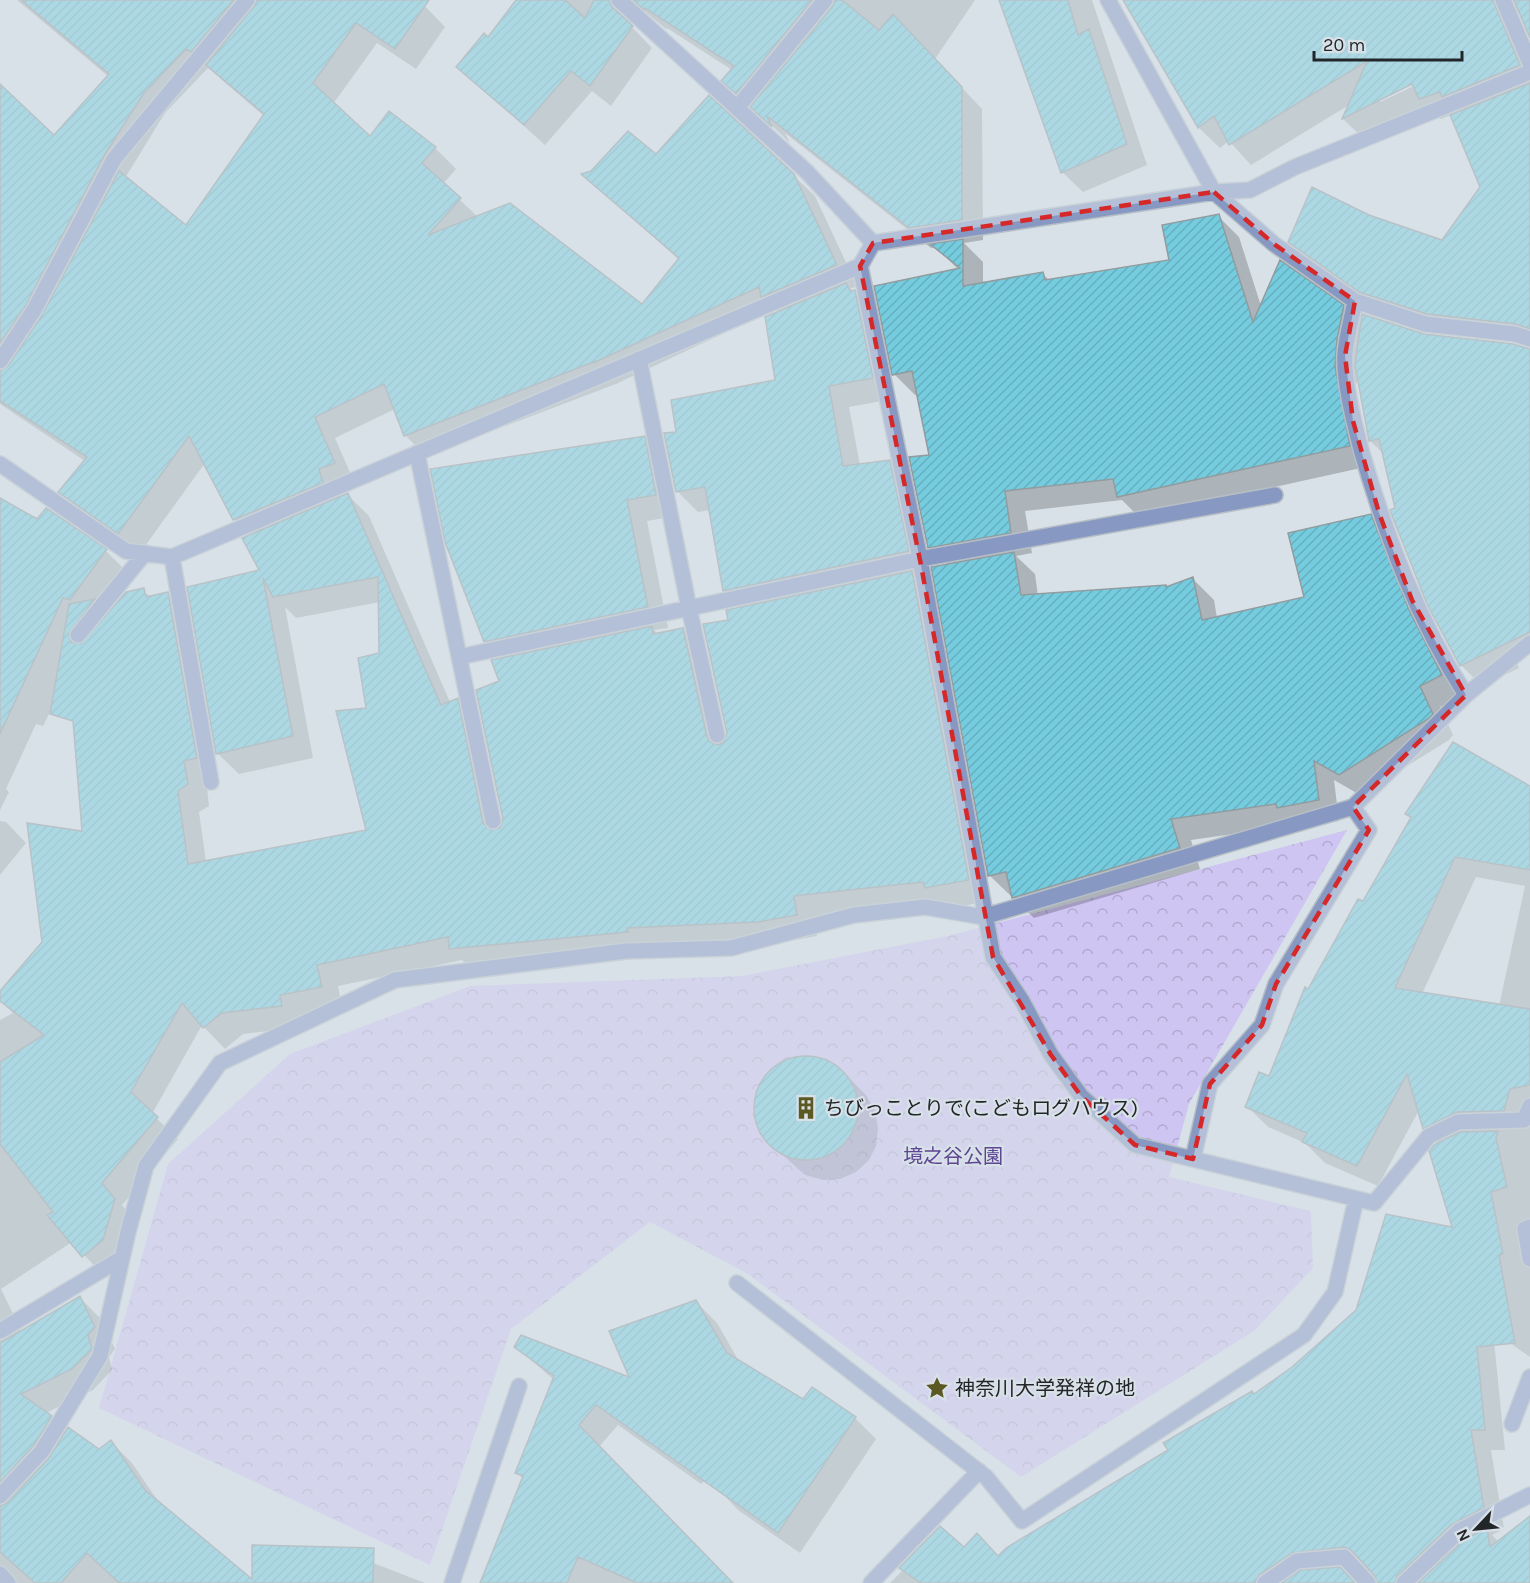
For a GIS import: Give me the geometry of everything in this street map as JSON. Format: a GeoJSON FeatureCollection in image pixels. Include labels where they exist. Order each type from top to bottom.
{"type":"FeatureCollection","features":[{"type":"Feature","properties":{"kind":"street"},"geometry":{"type":"LineString","coordinates":[[0,361],[34,310],[114,159],[247,0]]}},
{"type":"Feature","properties":{"kind":"street"},"geometry":{"type":"LineString","coordinates":[[619,0],[807,172],[873,243]]}},
{"type":"Feature","properties":{"kind":"street"},"geometry":{"type":"LineString","coordinates":[[737,108],[825,0]]}},
{"type":"Feature","properties":{"kind":"street"},"geometry":{"type":"LineString","coordinates":[[1108,0],[1214,192],[1274,244],[1355,301],[1425,324],[1515,334],[1530,339]]}},
{"type":"Feature","properties":{"kind":"street"},"geometry":{"type":"LineString","coordinates":[[1503,0],[1530,63]]}},
{"type":"Feature","properties":{"kind":"street"},"geometry":{"type":"LineString","coordinates":[[873,243],[1214,192],[1250,190],[1295,167],[1530,72]]}},
{"type":"Feature","properties":{"kind":"street"},"geometry":{"type":"LineString","coordinates":[[0,464],[126,551],[172,557],[860,266],[873,243]]}},
{"type":"Feature","properties":{"kind":"street"},"geometry":{"type":"LineString","coordinates":[[860,266],[920,559],[983,917],[993,957],[1022,1001],[1051,1055],[1081,1096],[1135,1145],[1374,1203],[1429,1136],[1458,1122],[1528,1119]]}},
{"type":"Feature","properties":{"kind":"street"},"geometry":{"type":"LineString","coordinates":[[1355,301],[1345,356],[1353,421],[1376,501],[1412,600],[1444,660],[1466,695]]}},
{"type":"Feature","properties":{"kind":"street"},"geometry":{"type":"LineString","coordinates":[[639,359],[688,609],[717,735]]}},
{"type":"Feature","properties":{"kind":"street"},"geometry":{"type":"LineString","coordinates":[[417,453],[493,821]]}},
{"type":"Feature","properties":{"kind":"street"},"geometry":{"type":"LineString","coordinates":[[459,657],[920,559],[1275,495]]}},
{"type":"Feature","properties":{"kind":"street"},"geometry":{"type":"LineString","coordinates":[[78,635],[145,553]]}},
{"type":"Feature","properties":{"kind":"street"},"geometry":{"type":"LineString","coordinates":[[172,557],[211,782]]}},
{"type":"Feature","properties":{"kind":"street"},"geometry":{"type":"LineString","coordinates":[[0,1497],[42,1451],[100,1356],[146,1166],[220,1063],[395,980],[626,951],[731,948],[854,915],[925,907],[983,917],[1353,807],[1466,695],[1530,643]]}},
{"type":"Feature","properties":{"kind":"street"},"geometry":{"type":"LineString","coordinates":[[1193,1159],[1210,1084],[1262,1025],[1276,984],[1369,830],[1353,807]]}},
{"type":"Feature","properties":{"kind":"street"},"geometry":{"type":"LineString","coordinates":[[737,1283],[979,1471],[1022,1521],[1304,1335],[1335,1292],[1356,1198]]}},
{"type":"Feature","properties":{"kind":"street"},"geometry":{"type":"LineString","coordinates":[[1530,1227],[1525,1229],[1530,1259]]}},
{"type":"Feature","properties":{"kind":"street"},"geometry":{"type":"LineString","coordinates":[[0,1331],[122,1258]]}},
{"type":"Feature","properties":{"kind":"street"},"geometry":{"type":"LineString","coordinates":[[1512,1424],[1530,1377]]}},
{"type":"Feature","properties":{"kind":"street"},"geometry":{"type":"LineString","coordinates":[[452,1583],[519,1386]]}},
{"type":"Feature","properties":{"kind":"street"},"geometry":{"type":"LineString","coordinates":[[871,1583],[979,1471]]}},
{"type":"Feature","properties":{"kind":"street"},"geometry":{"type":"LineString","coordinates":[[1404,1583],[1459,1531],[1530,1495]]}},
{"type":"Feature","properties":{"kind":"street"},"geometry":{"type":"LineString","coordinates":[[1265,1583],[1297,1561],[1344,1557],[1368,1583]]}},
{"type":"Feature","properties":{"kind":"street"},"geometry":{"type":"LineString","coordinates":[[0,1574],[8,1583]]}},
{"type":"Feature","properties":{"kind":"highlighted area"},"geometry":{"type":"Polygon","coordinates":[[[1214,192],[1274,244],[1355,301],[1345,356],[1353,421],[1379,513],[1412,600],[1466,695],[1353,807],[1369,830],[1276,984],[1262,1025],[1210,1084],[1193,1159],[1135,1145],[1081,1096],[1051,1055],[993,957],[983,917],[921,565],[860,266],[873,243],[1214,192]]]}},
{"type":"Feature","properties":{"kind":"green space","name":"境之谷公園"},"geometry":{"type":"Polygon","coordinates":[[[1347,830],[1189,1104],[1169,1177],[1311,1211],[1313,1268],[1254,1331],[1021,1477],[748,1274],[650,1222],[511,1329],[430,1565],[99,1408],[168,1164],[290,1054],[470,986],[742,976],[948,936],[1347,830]]]}},
{"type":"Feature","properties":{"kind":"building"},"geometry":{"type":"Polygon","coordinates":[[[21,0],[234,0],[191,52],[186,49],[144,93],[105,154],[26,305],[0,343],[0,84],[54,135],[109,74],[21,0]]]}},
{"type":"Feature","properties":{"kind":"building"},"geometry":{"type":"Polygon","coordinates":[[[257,0],[429,0],[395,49],[356,23],[313,83],[370,136],[389,111],[436,147],[422,163],[461,198],[428,235],[510,203],[642,304],[679,258],[581,174],[591,171],[628,131],[656,154],[709,95],[794,174],[837,265],[761,297],[759,287],[593,363],[596,361],[404,436],[384,384],[315,417],[335,463],[319,469],[323,483],[233,520],[189,436],[118,534],[58,492],[87,457],[0,401],[0,371],[8,366],[42,315],[119,171],[186,225],[264,114],[206,65],[257,0]]]}},
{"type":"Feature","properties":{"kind":"building"},"geometry":{"type":"Polygon","coordinates":[[[516,0],[565,0],[585,18],[594,0],[609,0],[612,7],[633,26],[590,86],[571,71],[524,125],[456,67],[484,33],[488,37],[516,0]]]}},
{"type":"Feature","properties":{"kind":"building"},"geometry":{"type":"Polygon","coordinates":[[[633,0],[812,0],[736,94],[721,81],[734,66],[645,8],[644,10],[633,0]]]}},
{"type":"Feature","properties":{"kind":"building"},"geometry":{"type":"Polygon","coordinates":[[[835,0],[842,0],[879,30],[893,14],[962,87],[962,220],[909,228],[767,116],[772,127],[750,107],[833,6],[835,0]]]}},
{"type":"Feature","properties":{"kind":"building"},"geometry":{"type":"Polygon","coordinates":[[[999,0],[1068,0],[1078,35],[1089,29],[1127,144],[1061,173],[999,0]]]}},
{"type":"Feature","properties":{"kind":"building"},"geometry":{"type":"Polygon","coordinates":[[[1123,0],[1493,0],[1520,65],[1442,97],[1440,92],[1419,99],[1412,84],[1342,119],[1367,61],[1229,145],[1214,116],[1198,128],[1123,0]]]}},
{"type":"Feature","properties":{"kind":"building"},"geometry":{"type":"Polygon","coordinates":[[[1514,0],[1530,0],[1530,38],[1514,0]]]}},
{"type":"Feature","properties":{"kind":"building"},"geometry":{"type":"Polygon","coordinates":[[[1530,83],[1530,329],[1516,324],[1427,314],[1359,292],[1288,242],[1312,187],[1369,215],[1442,240],[1480,187],[1450,115],[1530,83]]]}},
{"type":"Feature","properties":{"kind":"building"},"geometry":{"type":"Polygon","coordinates":[[[1219,214],[1253,322],[1280,260],[1344,305],[1337,339],[1335,366],[1350,446],[1117,497],[1113,479],[1005,491],[1011,533],[928,548],[909,457],[929,455],[912,371],[892,375],[874,286],[960,268],[930,244],[963,239],[963,286],[1043,272],[1045,280],[1169,260],[1162,225],[1219,214]]]}},
{"type":"Feature","properties":{"kind":"building"},"geometry":{"type":"Polygon","coordinates":[[[846,283],[850,291],[855,290],[873,378],[829,386],[843,466],[890,460],[909,551],[723,591],[705,487],[676,492],[664,433],[676,432],[671,400],[775,380],[765,317],[846,283]]]}},
{"type":"Feature","properties":{"kind":"building"},"geometry":{"type":"Polygon","coordinates":[[[1362,314],[1424,334],[1513,344],[1530,349],[1530,632],[1460,666],[1427,604],[1391,513],[1390,510],[1395,508],[1379,439],[1369,441],[1355,365],[1362,314]]]}},
{"type":"Feature","properties":{"kind":"building"},"geometry":{"type":"Polygon","coordinates":[[[645,436],[656,495],[627,500],[648,607],[484,642],[445,542],[430,469],[645,436]]]}},
{"type":"Feature","properties":{"kind":"building"},"geometry":{"type":"Polygon","coordinates":[[[348,493],[441,705],[458,698],[483,823],[491,830],[500,828],[503,819],[476,690],[499,681],[491,660],[652,626],[653,634],[683,628],[707,737],[710,742],[719,745],[724,742],[727,733],[703,624],[728,620],[726,610],[912,571],[969,880],[925,888],[923,882],[794,896],[797,915],[758,922],[627,928],[628,932],[449,949],[448,937],[317,965],[322,987],[280,995],[282,1006],[222,1013],[203,1028],[182,1003],[131,1092],[158,1117],[102,1183],[115,1199],[103,1240],[82,1257],[47,1215],[53,1212],[0,1144],[0,1062],[44,1035],[0,1001],[0,991],[42,942],[27,823],[82,831],[73,721],[50,714],[69,604],[95,599],[69,633],[71,642],[81,644],[126,592],[144,588],[146,597],[168,592],[197,758],[184,761],[188,784],[178,791],[188,864],[366,830],[336,711],[366,708],[358,658],[379,653],[378,577],[273,597],[263,578],[293,736],[216,754],[187,587],[259,570],[242,538],[348,493]]]}},
{"type":"Feature","properties":{"kind":"building"},"geometry":{"type":"Polygon","coordinates":[[[0,498],[37,519],[46,508],[107,549],[70,600],[63,598],[0,734],[0,498]]]}},
{"type":"Feature","properties":{"kind":"building"},"geometry":{"type":"Polygon","coordinates":[[[1371,514],[1410,612],[1442,675],[1420,686],[1433,714],[1428,719],[1339,775],[1314,761],[1319,800],[1277,808],[1276,804],[1171,819],[1180,848],[1012,898],[1006,872],[988,876],[931,567],[1014,552],[1021,595],[1166,585],[1166,587],[1193,577],[1202,620],[1304,597],[1288,533],[1371,514]]]}},
{"type":"Feature","properties":{"kind":"building"},"geometry":{"type":"Polygon","coordinates":[[[1453,742],[1530,786],[1530,870],[1455,857],[1395,988],[1530,1009],[1530,1085],[1510,1089],[1504,1111],[1457,1112],[1423,1129],[1407,1074],[1357,1166],[1302,1142],[1307,1133],[1245,1107],[1259,1072],[1269,1076],[1305,987],[1308,989],[1358,899],[1363,901],[1411,817],[1405,814],[1453,742]]]}},
{"type":"Feature","properties":{"kind":"building","name":"ちびっことりで(こどもログハウス)"},"geometry":{"type":"Polygon","coordinates":[[[806,1056],[826,1060],[843,1071],[854,1088],[858,1108],[854,1128],[843,1145],[826,1156],[806,1160],[786,1156],[769,1145],[758,1128],[754,1108],[758,1088],[769,1071],[786,1060],[806,1056]]]}},
{"type":"Feature","properties":{"kind":"building"},"geometry":{"type":"Polygon","coordinates":[[[1498,1131],[1496,1138],[1507,1187],[1491,1192],[1503,1254],[1499,1255],[1515,1343],[1477,1347],[1485,1430],[1471,1430],[1484,1508],[1452,1524],[1397,1576],[1395,1583],[1377,1583],[1375,1576],[1351,1550],[1344,1547],[1292,1553],[1259,1575],[1255,1583],[921,1583],[899,1568],[940,1526],[964,1547],[977,1533],[998,1556],[1006,1548],[1168,1450],[1163,1443],[1252,1391],[1254,1394],[1292,1367],[1356,1310],[1386,1214],[1452,1227],[1429,1151],[1435,1144],[1460,1132],[1498,1131]]]}},
{"type":"Feature","properties":{"kind":"building"},"geometry":{"type":"Polygon","coordinates":[[[80,1296],[95,1327],[88,1335],[92,1349],[72,1369],[21,1394],[52,1416],[34,1445],[0,1482],[0,1343],[80,1296]]]}},
{"type":"Feature","properties":{"kind":"building"},"geometry":{"type":"Polygon","coordinates":[[[696,1300],[727,1353],[803,1399],[812,1387],[856,1417],[778,1533],[596,1405],[579,1425],[733,1583],[637,1583],[578,1557],[567,1583],[480,1583],[523,1476],[515,1473],[554,1376],[514,1347],[521,1335],[629,1377],[609,1331],[696,1300]]]}},
{"type":"Feature","properties":{"kind":"building"},"geometry":{"type":"Polygon","coordinates":[[[68,1427],[99,1449],[111,1440],[145,1490],[252,1579],[252,1545],[374,1548],[373,1583],[119,1583],[87,1553],[61,1583],[35,1583],[0,1552],[0,1506],[7,1503],[49,1458],[68,1427]]]}},
{"type":"Feature","properties":{"kind":"building"},"geometry":{"type":"Polygon","coordinates":[[[1530,1516],[1530,1583],[1418,1583],[1465,1539],[1487,1528],[1490,1547],[1530,1516]]]}},
{"type":"Feature","properties":{"kind":"building"},"geometry":{"type":"Polygon","coordinates":[[[1340,1567],[1355,1583],[1282,1583],[1300,1570],[1340,1567]]]}},
{"type":"Feature","properties":{"kind":"place","name":"ちびっことりで(こどもログハウス)"},"geometry":{"type":"Point","coordinates":[806,1108]}},
{"type":"Feature","properties":{"kind":"place","name":"神奈川大学発祥の地"},"geometry":{"type":"Point","coordinates":[937,1388]}}]}
